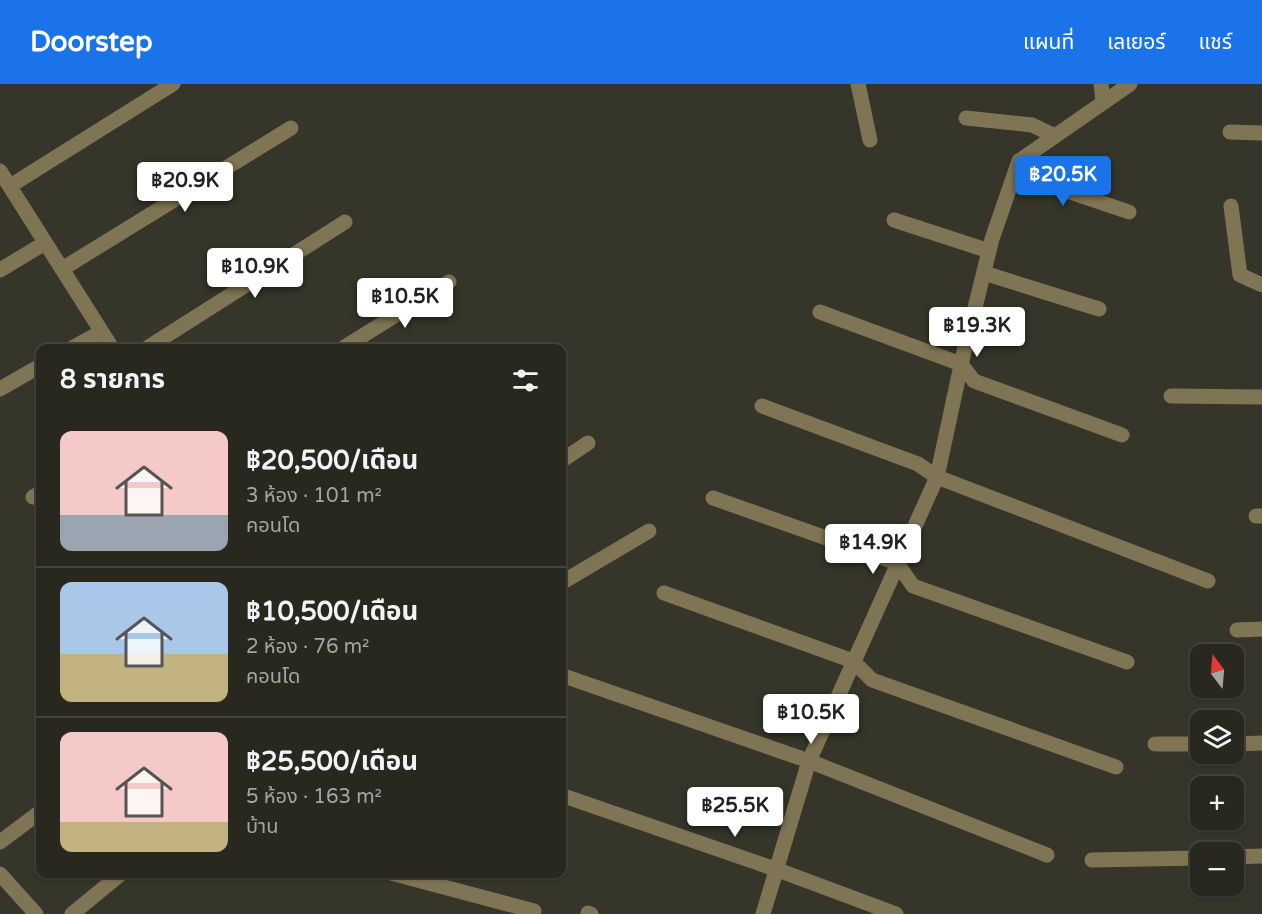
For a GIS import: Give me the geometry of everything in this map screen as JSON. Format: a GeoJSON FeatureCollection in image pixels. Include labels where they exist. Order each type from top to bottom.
{"type":"FeatureCollection","features":[{"type":"Feature","properties":{"kind":"street"},"geometry":{"type":"LineString","coordinates":[[10,186],[173,84]]}},
{"type":"Feature","properties":{"kind":"street"},"geometry":{"type":"LineString","coordinates":[[858,84],[870,140]]}},
{"type":"Feature","properties":{"kind":"street"},"geometry":{"type":"LineString","coordinates":[[1101,84],[1103,102]]}},
{"type":"Feature","properties":{"kind":"street"},"geometry":{"type":"LineString","coordinates":[[763,914],[809,761],[937,477],[961,364],[989,251],[1019,160],[1130,84]]}},
{"type":"Feature","properties":{"kind":"street"},"geometry":{"type":"LineString","coordinates":[[966,118],[1032,125],[1055,136]]}},
{"type":"Feature","properties":{"kind":"street"},"geometry":{"type":"LineString","coordinates":[[62,270],[291,128]]}},
{"type":"Feature","properties":{"kind":"street"},"geometry":{"type":"LineString","coordinates":[[1230,132],[1262,133]]}},
{"type":"Feature","properties":{"kind":"street"},"geometry":{"type":"LineString","coordinates":[[1019,160],[1049,185],[1129,212]]}},
{"type":"Feature","properties":{"kind":"street"},"geometry":{"type":"LineString","coordinates":[[0,171],[109,344]]}},
{"type":"Feature","properties":{"kind":"street"},"geometry":{"type":"LineString","coordinates":[[1231,206],[1240,274],[1262,285]]}},
{"type":"Feature","properties":{"kind":"street"},"geometry":{"type":"LineString","coordinates":[[894,220],[989,251]]}},
{"type":"Feature","properties":{"kind":"street"},"geometry":{"type":"LineString","coordinates":[[153,344],[345,222]]}},
{"type":"Feature","properties":{"kind":"street"},"geometry":{"type":"LineString","coordinates":[[0,270],[45,243]]}},
{"type":"Feature","properties":{"kind":"street"},"geometry":{"type":"LineString","coordinates":[[984,273],[1099,309]]}},
{"type":"Feature","properties":{"kind":"street"},"geometry":{"type":"LineString","coordinates":[[350,344],[449,282]]}},
{"type":"Feature","properties":{"kind":"street"},"geometry":{"type":"LineString","coordinates":[[820,312],[961,364],[974,381],[1122,435]]}},
{"type":"Feature","properties":{"kind":"street"},"geometry":{"type":"LineString","coordinates":[[79,344],[101,332]]}},
{"type":"Feature","properties":{"kind":"street"},"geometry":{"type":"LineString","coordinates":[[0,389],[36,368]]}},
{"type":"Feature","properties":{"kind":"street"},"geometry":{"type":"LineString","coordinates":[[1171,396],[1262,397]]}},
{"type":"Feature","properties":{"kind":"street"},"geometry":{"type":"LineString","coordinates":[[762,406],[918,464],[937,477],[1208,581]]}},
{"type":"Feature","properties":{"kind":"street"},"geometry":{"type":"LineString","coordinates":[[566,458],[588,443]]}},
{"type":"Feature","properties":{"kind":"street"},"geometry":{"type":"LineString","coordinates":[[713,498],[897,563],[913,586],[1127,662]]}},
{"type":"Feature","properties":{"kind":"street"},"geometry":{"type":"LineString","coordinates":[[566,580],[649,531]]}},
{"type":"Feature","properties":{"kind":"street"},"geometry":{"type":"LineString","coordinates":[[664,593],[854,661],[872,680],[1116,767]]}},
{"type":"Feature","properties":{"kind":"street"},"geometry":{"type":"LineString","coordinates":[[1238,630],[1262,629]]}},
{"type":"Feature","properties":{"kind":"street"},"geometry":{"type":"LineString","coordinates":[[566,677],[809,761],[1047,855]]}},
{"type":"Feature","properties":{"kind":"street"},"geometry":{"type":"LineString","coordinates":[[1244,744],[1262,743]]}},
{"type":"Feature","properties":{"kind":"street"},"geometry":{"type":"LineString","coordinates":[[1155,744],[1190,744]]}},
{"type":"Feature","properties":{"kind":"street"},"geometry":{"type":"LineString","coordinates":[[566,797],[778,870],[896,914]]}},
{"type":"Feature","properties":{"kind":"street"},"geometry":{"type":"LineString","coordinates":[[0,842],[36,815]]}},
{"type":"Feature","properties":{"kind":"street"},"geometry":{"type":"LineString","coordinates":[[1244,857],[1262,856]]}},
{"type":"Feature","properties":{"kind":"street"},"geometry":{"type":"LineString","coordinates":[[1092,860],[1190,858]]}},
{"type":"Feature","properties":{"kind":"street"},"geometry":{"type":"LineString","coordinates":[[0,874],[36,914]]}},
{"type":"Feature","properties":{"kind":"street"},"geometry":{"type":"LineString","coordinates":[[72,914],[116,878]]}},
{"type":"Feature","properties":{"kind":"street"},"geometry":{"type":"LineString","coordinates":[[410,878],[534,911]]}}]}
